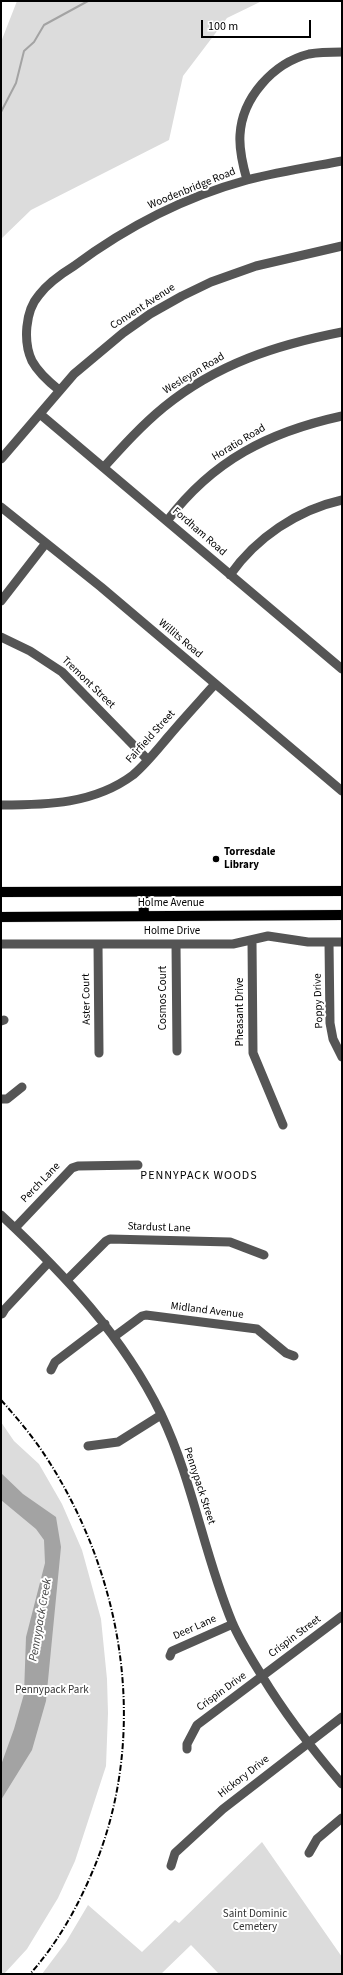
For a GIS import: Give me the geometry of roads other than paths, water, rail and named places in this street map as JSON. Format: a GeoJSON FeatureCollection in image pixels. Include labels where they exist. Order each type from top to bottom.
{"type":"FeatureCollection","features":[{"type":"Feature","properties":{"kind":"main road","name":"Holme Avenue"},"geometry":{"type":"LineString","coordinates":[[1,892],[342,891]]}},
{"type":"Feature","properties":{"kind":"main road"},"geometry":{"type":"LineString","coordinates":[[143,892],[144,916]]}},
{"type":"Feature","properties":{"kind":"main road","name":"Holme Avenue"},"geometry":{"type":"LineString","coordinates":[[1,917],[342,915]]}},
{"type":"Feature","properties":{"kind":"street"},"geometry":{"type":"LineString","coordinates":[[247,180],[243,167],[240,135],[243,117],[258,88],[272,73],[290,62],[308,54],[342,52]]}},
{"type":"Feature","properties":{"kind":"street","name":"Woodenbridge Road"},"geometry":{"type":"LineString","coordinates":[[59,390],[47,381],[32,362],[27,346],[27,329],[30,312],[38,296],[52,281],[127,230],[169,209],[247,180],[342,160]]}},
{"type":"Feature","properties":{"kind":"street","name":"Convent Avenue"},"geometry":{"type":"LineString","coordinates":[[1,459],[59,390],[98,352],[123,332],[182,296],[211,282],[256,266],[342,246]]}},
{"type":"Feature","properties":{"kind":"street","name":"Wesleyan Road"},"geometry":{"type":"LineString","coordinates":[[104,467],[134,434],[164,407],[218,372],[271,349],[300,340],[342,332]]}},
{"type":"Feature","properties":{"kind":"street","name":"Fordham Road"},"geometry":{"type":"LineString","coordinates":[[40,414],[342,669]]}},
{"type":"Feature","properties":{"kind":"street","name":"Horatio Road"},"geometry":{"type":"LineString","coordinates":[[167,521],[208,477],[248,449],[290,429],[342,416]]}},
{"type":"Feature","properties":{"kind":"street"},"geometry":{"type":"LineString","coordinates":[[230,575],[256,545],[276,529],[311,510],[342,500]]}},
{"type":"Feature","properties":{"kind":"street","name":"Willits Road"},"geometry":{"type":"LineString","coordinates":[[1,508],[46,543],[342,792]]}},
{"type":"Feature","properties":{"kind":"street"},"geometry":{"type":"LineString","coordinates":[[1,601],[46,543]]}},
{"type":"Feature","properties":{"kind":"street","name":"Tremont Street"},"geometry":{"type":"LineString","coordinates":[[1,637],[30,651],[62,672],[148,760]]}},
{"type":"Feature","properties":{"kind":"street","name":"Fairfield Street"},"geometry":{"type":"LineString","coordinates":[[1,805],[41,805],[87,798],[119,784],[134,774],[148,760],[215,684]]}},
{"type":"Feature","properties":{"kind":"street","name":"Holme Drive"},"geometry":{"type":"LineString","coordinates":[[1,944],[233,944],[252,941],[268,936],[308,942],[342,942]]}},
{"type":"Feature","properties":{"kind":"street","name":"Pheasant Drive"},"geometry":{"type":"LineString","coordinates":[[252,941],[253,1053],[283,1125]]}},
{"type":"Feature","properties":{"kind":"street","name":"Poppy Drive"},"geometry":{"type":"LineString","coordinates":[[329,942],[330,1023],[333,1039],[342,1057]]}},
{"type":"Feature","properties":{"kind":"street","name":"Aster Court"},"geometry":{"type":"LineString","coordinates":[[98,944],[99,1053]]}},
{"type":"Feature","properties":{"kind":"street","name":"Cosmos Court"},"geometry":{"type":"LineString","coordinates":[[176,944],[177,1051]]}},
{"type":"Feature","properties":{"kind":"street"},"geometry":{"type":"LineString","coordinates":[[1,1099],[7,1099],[22,1087]]}},
{"type":"Feature","properties":{"kind":"street","name":"Perch Lane"},"geometry":{"type":"LineString","coordinates":[[15,1228],[72,1168],[78,1166],[138,1165]]}},
{"type":"Feature","properties":{"kind":"street","name":"Pennypack Street"},"geometry":{"type":"LineString","coordinates":[[1,1215],[67,1280],[105,1324],[115,1336],[147,1388],[161,1415],[183,1471],[213,1572],[233,1624],[246,1651],[278,1702],[307,1743],[342,1784]]}},
{"type":"Feature","properties":{"kind":"street","name":"Stardust Lane"},"geometry":{"type":"LineString","coordinates":[[67,1280],[106,1241],[110,1239],[230,1242],[264,1255]]}},
{"type":"Feature","properties":{"kind":"street"},"geometry":{"type":"LineString","coordinates":[[2,1314],[48,1262]]}},
{"type":"Feature","properties":{"kind":"street","name":"Midland Avenue"},"geometry":{"type":"LineString","coordinates":[[115,1336],[142,1316],[146,1315],[257,1329],[286,1353],[294,1356]]}},
{"type":"Feature","properties":{"kind":"street"},"geometry":{"type":"LineString","coordinates":[[51,1370],[55,1362],[105,1324]]}},
{"type":"Feature","properties":{"kind":"street"},"geometry":{"type":"LineString","coordinates":[[88,1446],[118,1442],[161,1415]]}},
{"type":"Feature","properties":{"kind":"street","name":"Crispin Street"},"geometry":{"type":"LineString","coordinates":[[262,1677],[342,1616]]}},
{"type":"Feature","properties":{"kind":"street","name":"Deer Lane"},"geometry":{"type":"LineString","coordinates":[[170,1656],[172,1651],[233,1624]]}},
{"type":"Feature","properties":{"kind":"street","name":"Crispin Drive"},"geometry":{"type":"LineString","coordinates":[[187,1749],[187,1744],[197,1724],[262,1677]]}},
{"type":"Feature","properties":{"kind":"street","name":"Hickory Drive"},"geometry":{"type":"LineString","coordinates":[[171,1866],[175,1854],[223,1809],[342,1717]]}},
{"type":"Feature","properties":{"kind":"street"},"geometry":{"type":"LineString","coordinates":[[309,1853],[318,1838],[342,1818]]}},
{"type":"Feature","properties":{"kind":"water","name":"Pennypack Creek"},"geometry":{"type":"Polygon","coordinates":[[[1,1473],[23,1494],[56,1517],[61,1547],[46,1701],[32,1750],[1,1800],[1,1765],[14,1729],[24,1694],[26,1637],[45,1563],[44,1540],[36,1529],[1,1500],[1,1473]]]}},
{"type":"Feature","properties":{"kind":"waterway"},"geometry":{"type":"LineString","coordinates":[[1,112],[16,83],[24,51],[34,42],[44,25],[88,1]]}},
{"type":"Feature","properties":{"kind":"railway"},"geometry":{"type":"LineString","coordinates":[[1,1400],[26,1429],[48,1460],[75,1507],[96,1557],[111,1609],[121,1663],[124,1717],[120,1770],[109,1823],[91,1875],[65,1927],[30,1974]]}},
{"type":"Feature","properties":{"kind":"place","name":"Torresdale Library"},"geometry":{"type":"Point","coordinates":[216,859]}},
{"type":"Feature","properties":{"kind":"district","name":"PENNYPACK WOODS"},"geometry":{"type":"Point","coordinates":[199,1176]}},
{"type":"Feature","properties":{"kind":"park label","name":"Pennypack Park"},"geometry":{"type":"Point","coordinates":[52,1691]}},
{"type":"Feature","properties":{"kind":"park label","name":"Saint Dominic Cemetery"},"geometry":{"type":"Point","coordinates":[255,1921]}}]}
